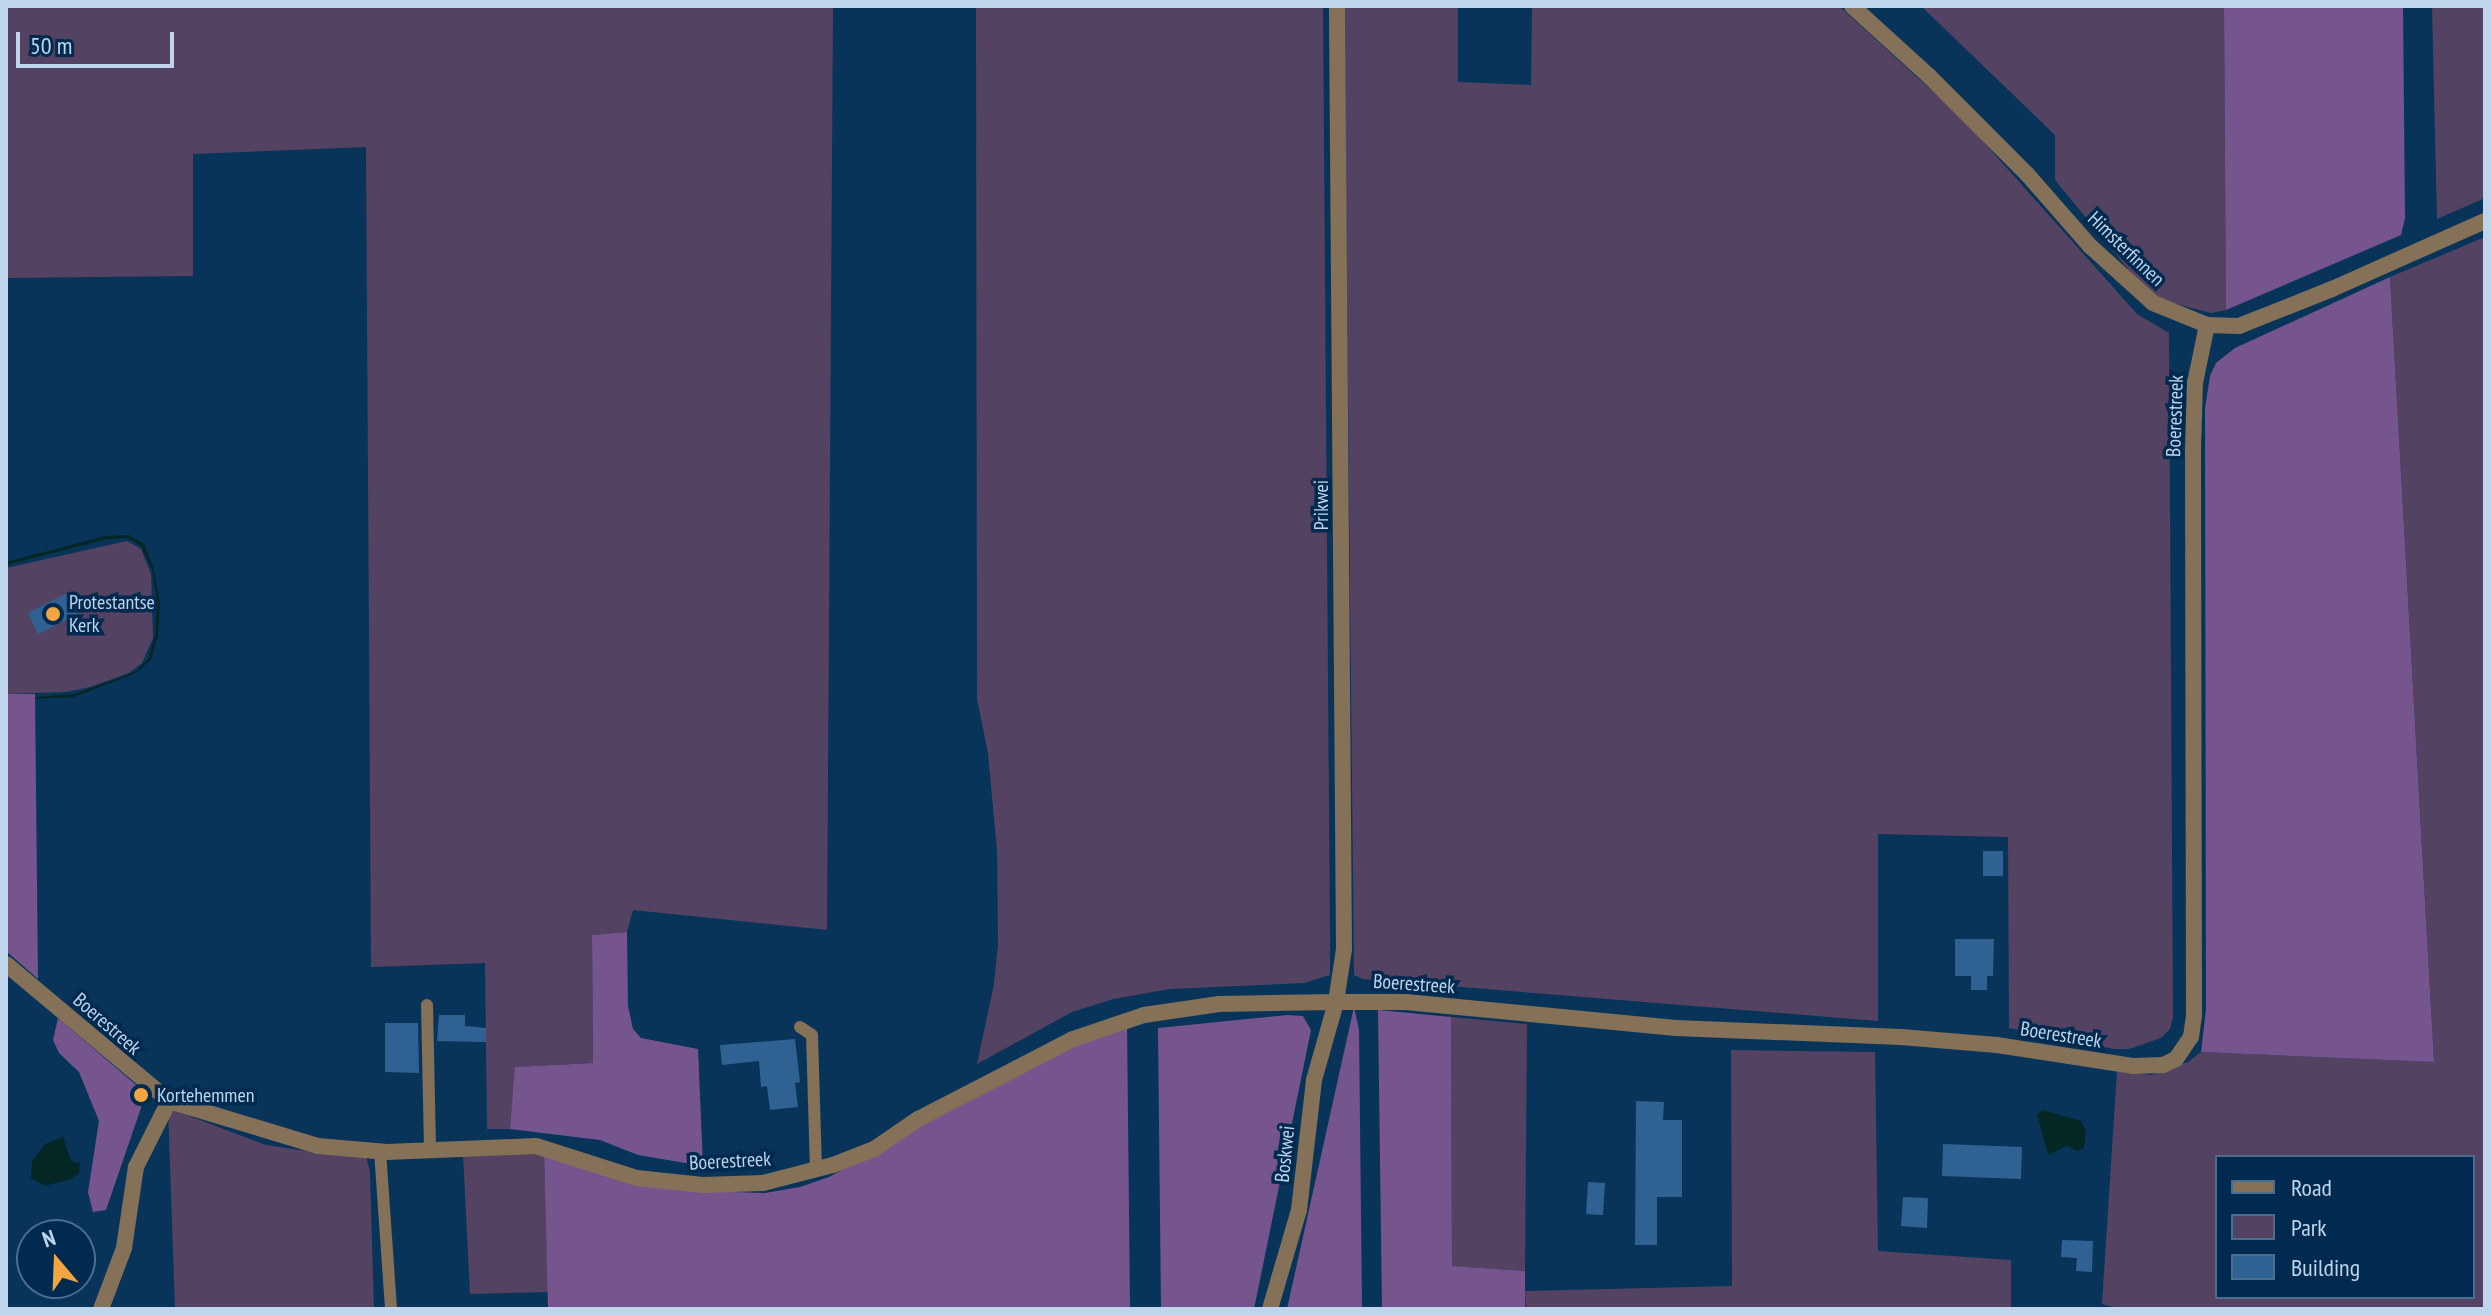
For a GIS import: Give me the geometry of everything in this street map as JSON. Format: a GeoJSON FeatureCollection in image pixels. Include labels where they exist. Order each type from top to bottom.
{"type":"FeatureCollection","features":[{"type":"Feature","properties":{"kind":"street","name":"Prikwei"},"geometry":{"type":"LineString","coordinates":[[1336,1002],[1344,949],[1337,6]]}},
{"type":"Feature","properties":{"kind":"street","name":"Himsterfinnen"},"geometry":{"type":"LineString","coordinates":[[1852,6],[1929,76],[2027,174],[2090,246],[2153,303],[2207,325],[2239,326],[2332,289],[2485,221]]}},
{"type":"Feature","properties":{"kind":"street","name":"Boerestreek"},"geometry":{"type":"LineString","coordinates":[[6,964],[169,1101],[318,1146],[380,1151],[536,1146],[637,1178],[703,1185],[763,1183],[816,1170],[874,1149],[918,1119],[1073,1039],[1144,1015],[1219,1004],[1406,1002],[1676,1028],[1901,1037],[1997,1045],[2132,1066],[2163,1065],[2176,1059],[2191,1037],[2194,1015],[2193,450],[2195,383],[2207,325]]}},
{"type":"Feature","properties":{"kind":"street","name":"Boskwei"},"geometry":{"type":"LineString","coordinates":[[1270,1309],[1299,1210],[1314,1080],[1327,1024],[1336,1002]]}},
{"type":"Feature","properties":{"kind":"street"},"geometry":{"type":"LineString","coordinates":[[101,1309],[124,1248],[136,1167],[169,1101]]}},
{"type":"Feature","properties":{"kind":"lane"},"geometry":{"type":"LineString","coordinates":[[427,1005],[430,1150]]}},
{"type":"Feature","properties":{"kind":"lane"},"geometry":{"type":"LineString","coordinates":[[800,1027],[812,1035],[816,1170]]}},
{"type":"Feature","properties":{"kind":"lane"},"geometry":{"type":"LineString","coordinates":[[380,1151],[391,1309]]}},
{"type":"Feature","properties":{"kind":"green space"},"geometry":{"type":"Polygon","coordinates":[[[6,6],[833,6],[827,930],[633,910],[627,932],[592,935],[593,1063],[516,1067],[510,1129],[487,1129],[485,963],[371,967],[366,147],[193,154],[193,276],[6,278],[6,6]]]}},
{"type":"Feature","properties":{"kind":"green space"},"geometry":{"type":"Polygon","coordinates":[[[976,6],[1323,6],[1330,949],[1330,975],[1304,983],[1170,989],[1113,999],[1072,1012],[977,1064],[994,984],[998,944],[997,851],[988,753],[977,699],[976,6]]]}},
{"type":"Feature","properties":{"kind":"green space"},"geometry":{"type":"Polygon","coordinates":[[[1344,6],[1458,6],[1458,82],[1531,85],[1532,6],[1839,6],[1964,120],[2137,314],[2169,333],[2173,1017],[2170,1029],[2161,1038],[2129,1049],[2114,1049],[2009,1028],[2008,837],[1878,834],[1878,1021],[1363,979],[1354,975],[1344,6]]]}},
{"type":"Feature","properties":{"kind":"green space"},"geometry":{"type":"Polygon","coordinates":[[[1921,6],[2224,6],[2226,310],[2211,313],[2159,298],[2133,275],[2055,180],[2055,135],[1921,6]]]}},
{"type":"Feature","properties":{"kind":"green space"},"geometry":{"type":"Polygon","coordinates":[[[2432,6],[2485,6],[2485,198],[2437,219],[2432,6]]]}},
{"type":"Feature","properties":{"kind":"green space"},"geometry":{"type":"Polygon","coordinates":[[[2485,237],[2485,1309],[2120,1309],[2102,1304],[2117,1071],[2151,1075],[2188,1062],[2201,1052],[2434,1062],[2390,277],[2485,237]]]}},
{"type":"Feature","properties":{"kind":"green space"},"geometry":{"type":"Polygon","coordinates":[[[127,541],[141,549],[151,574],[153,638],[142,663],[129,673],[90,687],[66,692],[6,694],[6,568],[127,541]]]}},
{"type":"Feature","properties":{"kind":"green space"},"geometry":{"type":"Polygon","coordinates":[[[1451,1017],[1527,1024],[1525,1271],[1452,1266],[1451,1017]]]}},
{"type":"Feature","properties":{"kind":"green space"},"geometry":{"type":"Polygon","coordinates":[[[1731,1050],[1875,1052],[1878,1251],[2011,1260],[2011,1309],[1526,1309],[1525,1291],[1732,1286],[1731,1050]]]}},
{"type":"Feature","properties":{"kind":"green space"},"geometry":{"type":"Polygon","coordinates":[[[168,1108],[266,1145],[339,1156],[366,1156],[370,1172],[374,1309],[175,1309],[168,1108]]]}},
{"type":"Feature","properties":{"kind":"green space"},"geometry":{"type":"Polygon","coordinates":[[[544,1152],[548,1292],[470,1294],[463,1154],[544,1152]]]}},
{"type":"Feature","properties":{"kind":"shaded area"},"geometry":{"type":"Polygon","coordinates":[[[2224,6],[2403,6],[2405,218],[2401,235],[2226,310],[2224,6]]]}},
{"type":"Feature","properties":{"kind":"shaded area"},"geometry":{"type":"Polygon","coordinates":[[[2390,277],[2434,1062],[2201,1052],[2206,1009],[2205,408],[2210,376],[2216,363],[2235,348],[2390,277]]]}},
{"type":"Feature","properties":{"kind":"shaded area"},"geometry":{"type":"Polygon","coordinates":[[[129,535],[144,544],[154,569],[160,602],[158,636],[151,660],[136,673],[74,697],[36,699],[74,694],[119,678],[136,671],[148,659],[155,635],[157,602],[152,570],[141,546],[128,538],[107,539],[6,565],[6,562],[105,536],[129,535]]]}},
{"type":"Feature","properties":{"kind":"shaded area"},"geometry":{"type":"Polygon","coordinates":[[[6,694],[35,694],[38,979],[6,951],[6,694]]]}},
{"type":"Feature","properties":{"kind":"shaded area"},"geometry":{"type":"Polygon","coordinates":[[[627,932],[628,1006],[633,1029],[641,1038],[698,1049],[703,1166],[638,1155],[600,1140],[510,1129],[515,1067],[593,1063],[592,935],[627,932]]]}},
{"type":"Feature","properties":{"kind":"shaded area"},"geometry":{"type":"Polygon","coordinates":[[[1354,1007],[1359,1030],[1362,1309],[1287,1309],[1354,1007]]]}},
{"type":"Feature","properties":{"kind":"shaded area"},"geometry":{"type":"Polygon","coordinates":[[[1378,1010],[1451,1017],[1452,1266],[1525,1271],[1525,1309],[1382,1309],[1378,1010]]]}},
{"type":"Feature","properties":{"kind":"shaded area"},"geometry":{"type":"Polygon","coordinates":[[[1303,1016],[1311,1030],[1254,1309],[1161,1309],[1158,1028],[1303,1016]]]}},
{"type":"Feature","properties":{"kind":"shaded area"},"geometry":{"type":"Polygon","coordinates":[[[58,1018],[142,1090],[143,1102],[106,1210],[93,1212],[88,1192],[99,1121],[79,1072],[59,1053],[53,1040],[58,1018]]]}},
{"type":"Feature","properties":{"kind":"shaded area"},"geometry":{"type":"Polygon","coordinates":[[[1127,1021],[1130,1309],[548,1309],[544,1152],[705,1191],[765,1193],[800,1187],[829,1177],[863,1159],[1058,1046],[1127,1021]]]}},
{"type":"Feature","properties":{"kind":"shaded area"},"geometry":{"type":"Polygon","coordinates":[[[2042,1110],[2081,1121],[2086,1131],[2084,1148],[2077,1151],[2067,1146],[2048,1155],[2037,1115],[2042,1110]]]}},
{"type":"Feature","properties":{"kind":"shaded area"},"geometry":{"type":"Polygon","coordinates":[[[63,1137],[70,1158],[74,1163],[80,1162],[79,1173],[71,1179],[45,1186],[31,1178],[32,1161],[45,1144],[63,1137]]]}},
{"type":"Feature","properties":{"kind":"building","name":"Protestantse Kerk"},"geometry":{"type":"Polygon","coordinates":[[[67,593],[78,614],[38,634],[28,613],[67,593]]]}},
{"type":"Feature","properties":{"kind":"building"},"geometry":{"type":"Polygon","coordinates":[[[1983,851],[2003,851],[2003,876],[1983,876],[1983,851]]]}},
{"type":"Feature","properties":{"kind":"building"},"geometry":{"type":"Polygon","coordinates":[[[1955,939],[1994,939],[1993,976],[1987,976],[1987,990],[1971,990],[1971,976],[1955,976],[1955,939]]]}},
{"type":"Feature","properties":{"kind":"building"},"geometry":{"type":"Polygon","coordinates":[[[439,1015],[465,1015],[465,1026],[486,1028],[486,1042],[437,1041],[439,1015]]]}},
{"type":"Feature","properties":{"kind":"building"},"geometry":{"type":"Polygon","coordinates":[[[385,1023],[418,1023],[419,1073],[385,1072],[385,1023]]]}},
{"type":"Feature","properties":{"kind":"building"},"geometry":{"type":"Polygon","coordinates":[[[795,1039],[800,1082],[795,1083],[798,1107],[770,1110],[767,1086],[761,1087],[759,1061],[722,1065],[720,1045],[795,1039]]]}},
{"type":"Feature","properties":{"kind":"building"},"geometry":{"type":"Polygon","coordinates":[[[1636,1101],[1664,1102],[1663,1120],[1682,1120],[1682,1197],[1657,1197],[1657,1245],[1635,1245],[1636,1101]]]}},
{"type":"Feature","properties":{"kind":"building"},"geometry":{"type":"Polygon","coordinates":[[[1943,1144],[2022,1147],[2021,1179],[1942,1176],[1943,1144]]]}},
{"type":"Feature","properties":{"kind":"building"},"geometry":{"type":"Polygon","coordinates":[[[1588,1182],[1605,1183],[1603,1215],[1586,1214],[1588,1182]]]}},
{"type":"Feature","properties":{"kind":"building"},"geometry":{"type":"Polygon","coordinates":[[[1903,1197],[1928,1198],[1927,1228],[1901,1226],[1903,1197]]]}},
{"type":"Feature","properties":{"kind":"building"},"geometry":{"type":"Polygon","coordinates":[[[2062,1240],[2093,1241],[2092,1272],[2076,1271],[2077,1258],[2061,1257],[2062,1240]]]}},
{"type":"Feature","properties":{"kind":"place","name":"Protestantse Kerk"},"geometry":{"type":"Point","coordinates":[53,614]}},
{"type":"Feature","properties":{"kind":"place","name":"Kortehemmen"},"geometry":{"type":"Point","coordinates":[141,1095]}}]}
